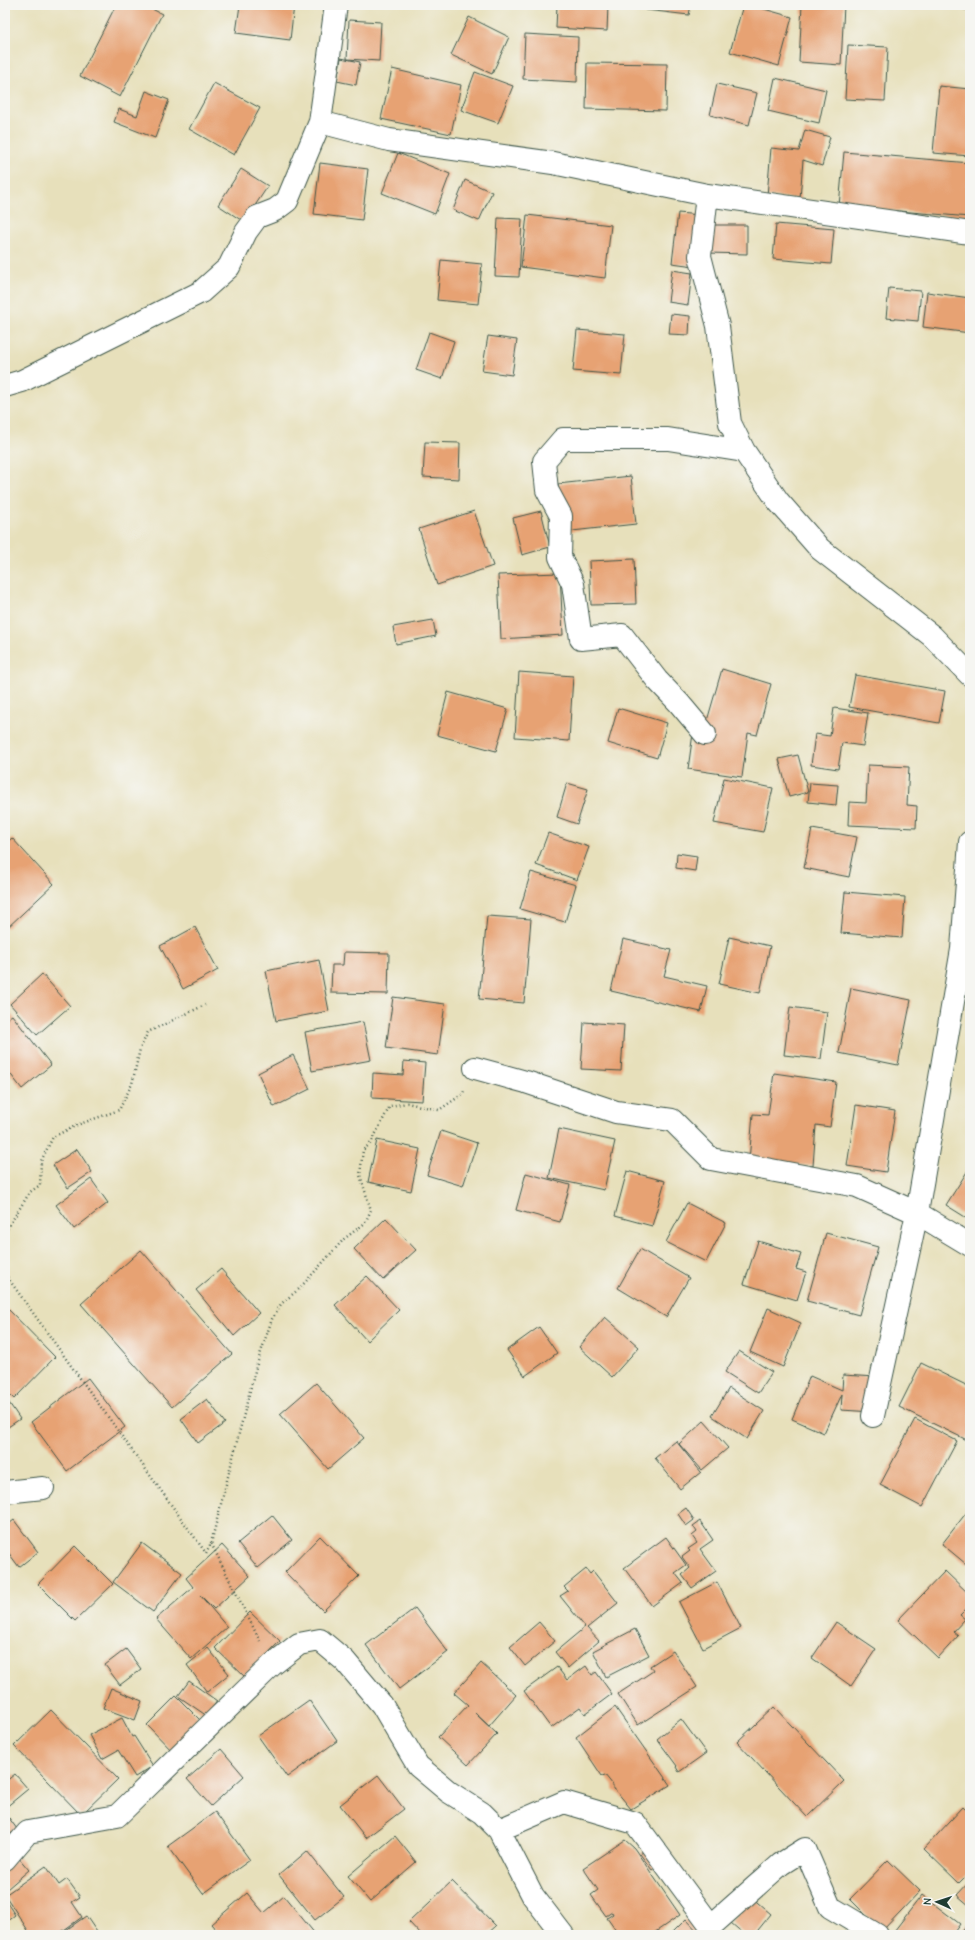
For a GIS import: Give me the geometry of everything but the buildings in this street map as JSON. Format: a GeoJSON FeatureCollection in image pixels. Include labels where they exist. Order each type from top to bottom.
{"type":"FeatureCollection","features":[{"type":"Feature","properties":{"kind":"street"},"geometry":{"type":"LineString","coordinates":[[5,386],[22,381],[201,292],[229,267],[246,232],[257,217],[275,210],[287,201],[320,122],[336,5]]}},
{"type":"Feature","properties":{"kind":"street"},"geometry":{"type":"LineString","coordinates":[[320,122],[390,140],[553,163],[706,195],[970,233]]}},
{"type":"Feature","properties":{"kind":"street"},"geometry":{"type":"LineString","coordinates":[[706,195],[700,256],[718,326],[730,423],[744,451],[778,501],[820,549],[932,636],[970,675]]}},
{"type":"Feature","properties":{"kind":"street"},"geometry":{"type":"LineString","coordinates":[[705,734],[657,680],[622,635],[581,639],[573,584],[560,557],[561,516],[547,490],[544,461],[563,440],[668,439],[744,451]]}},
{"type":"Feature","properties":{"kind":"street"},"geometry":{"type":"LineString","coordinates":[[873,1416],[917,1213],[966,952],[970,842]]}},
{"type":"Feature","properties":{"kind":"street"},"geometry":{"type":"LineString","coordinates":[[475,1068],[526,1082],[616,1112],[672,1120],[711,1159],[857,1186],[917,1213],[970,1245]]}},
{"type":"Feature","properties":{"kind":"street"},"geometry":{"type":"LineString","coordinates":[[5,1492],[43,1488]]}},
{"type":"Feature","properties":{"kind":"street"},"geometry":{"type":"LineString","coordinates":[[5,1859],[28,1832],[117,1816],[272,1665],[299,1644],[320,1640],[345,1661],[382,1705],[418,1766],[449,1792],[482,1813],[499,1830],[533,1896],[563,1935]]}},
{"type":"Feature","properties":{"kind":"street"},"geometry":{"type":"LineString","coordinates":[[499,1830],[564,1802],[635,1823],[711,1926],[782,1864],[805,1849],[830,1907],[877,1935]]}},
{"type":"Feature","properties":{"kind":"path"},"geometry":{"type":"LineString","coordinates":[[5,1232],[30,1192],[40,1185],[41,1161],[53,1137],[77,1124],[119,1110],[132,1084],[140,1049],[148,1032],[205,1005]]}},
{"type":"Feature","properties":{"kind":"path"},"geometry":{"type":"LineString","coordinates":[[5,1274],[206,1553],[211,1543],[256,1367],[272,1319],[281,1304],[299,1289],[344,1239],[365,1223],[371,1210],[360,1175],[363,1150],[371,1143],[390,1106],[407,1104],[439,1110],[463,1094],[475,1068]]}},
{"type":"Feature","properties":{"kind":"path"},"geometry":{"type":"LineString","coordinates":[[211,1543],[272,1665]]}}]}
